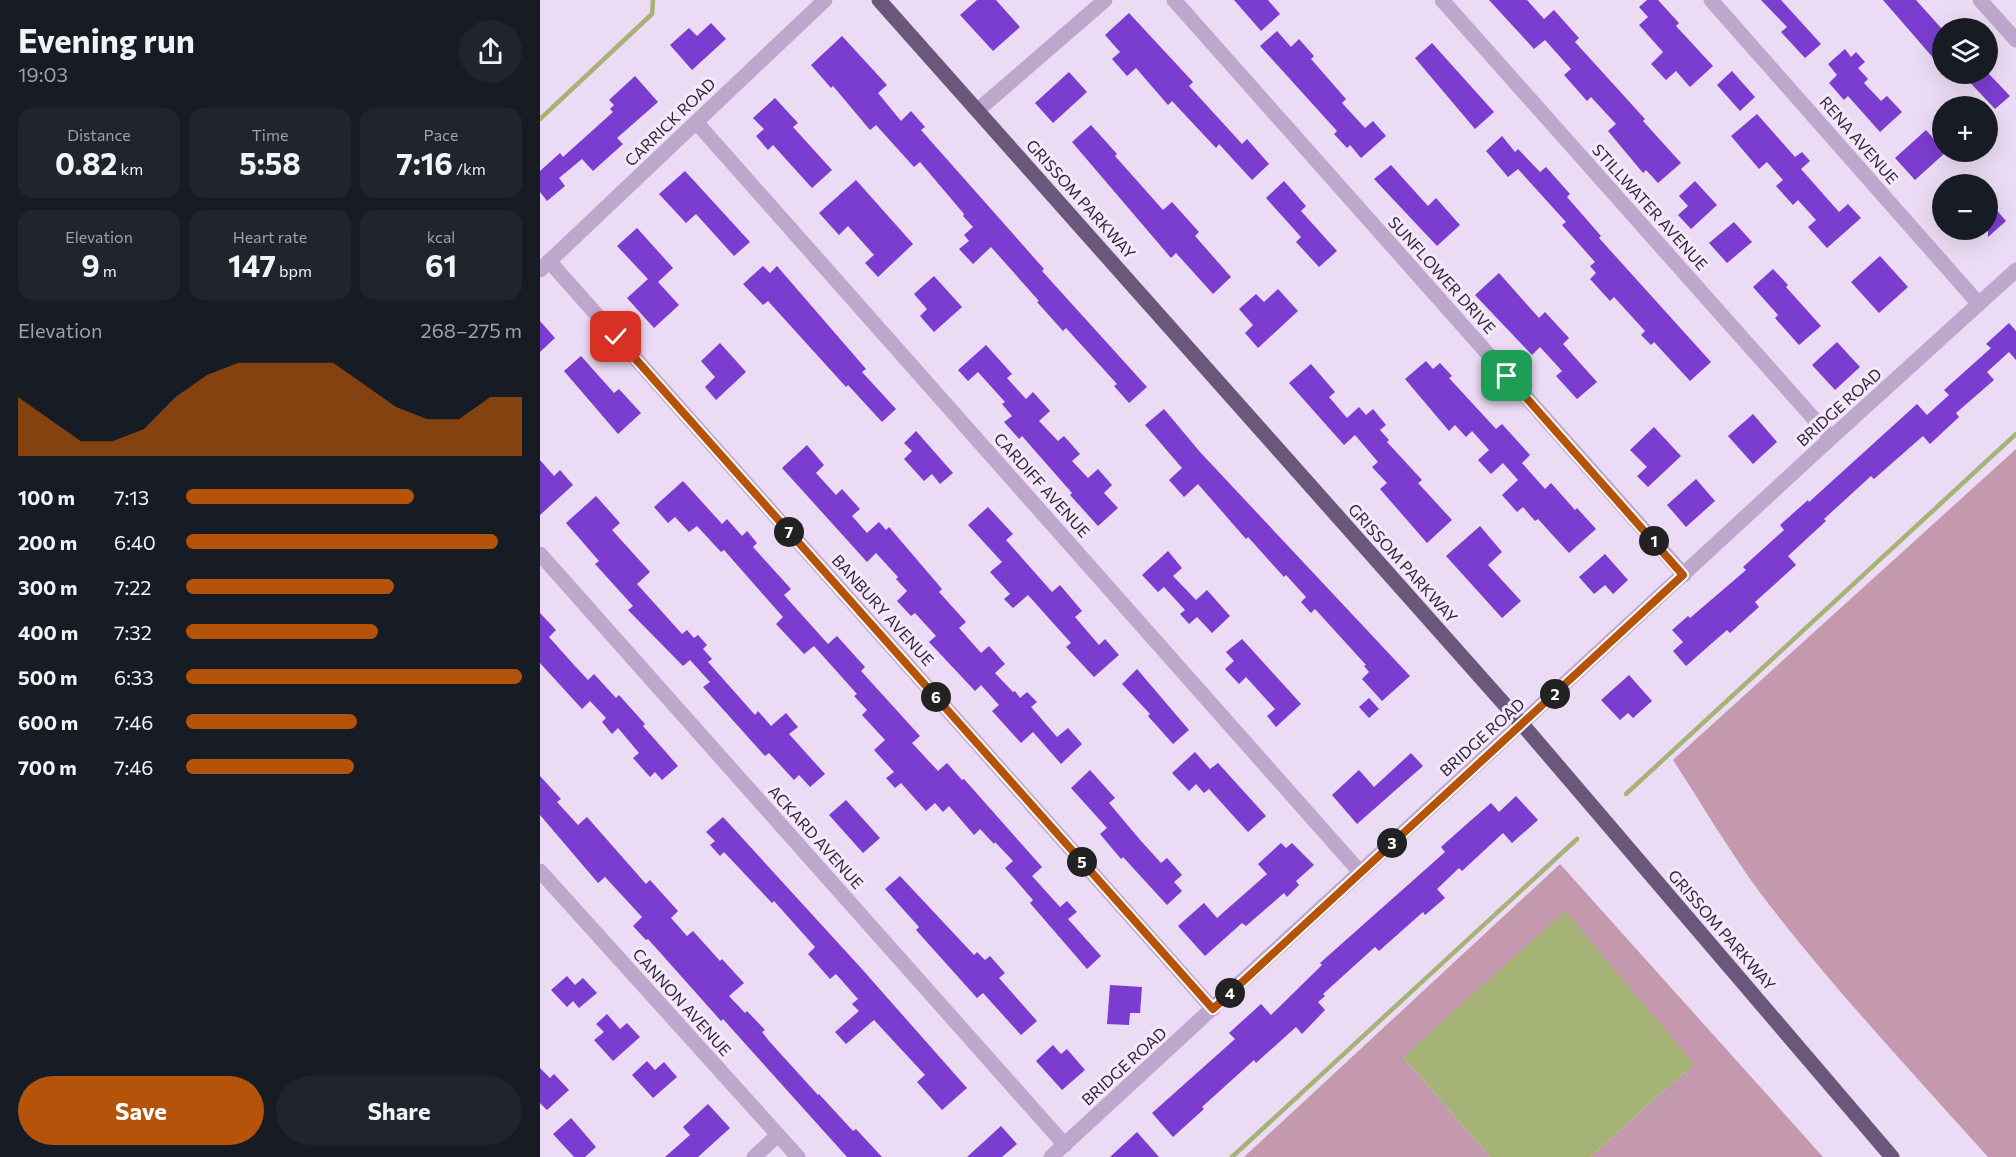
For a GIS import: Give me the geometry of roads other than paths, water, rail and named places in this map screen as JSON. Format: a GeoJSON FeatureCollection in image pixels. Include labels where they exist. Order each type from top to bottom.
{"type":"FeatureCollection","features":[{"type":"Feature","properties":{"kind":"main road","name":"GRISSOM PARKWAY"},"geometry":{"type":"LineString","coordinates":[[879,0],[1522,724],[1892,1157]]}},
{"type":"Feature","properties":{"kind":"street","name":"CARRICK ROAD"},"geometry":{"type":"LineString","coordinates":[[545,266],[825,0]]}},
{"type":"Feature","properties":{"kind":"street"},"geometry":{"type":"LineString","coordinates":[[978,110],[1105,0]]}},
{"type":"Feature","properties":{"kind":"street","name":"SUNFLOWER DRIVE"},"geometry":{"type":"LineString","coordinates":[[1174,0],[1683,575]]}},
{"type":"Feature","properties":{"kind":"street","name":"STILLWATER AVENUE"},"geometry":{"type":"LineString","coordinates":[[1442,0],[1831,438]]}},
{"type":"Feature","properties":{"kind":"street","name":"RENA AVENUE"},"geometry":{"type":"LineString","coordinates":[[1711,0],[1979,304]]}},
{"type":"Feature","properties":{"kind":"street"},"geometry":{"type":"LineString","coordinates":[[1980,0],[2016,40]]}},
{"type":"Feature","properties":{"kind":"street","name":"CARDIFF AVENUE"},"geometry":{"type":"LineString","coordinates":[[696,122],[1360,872]]}},
{"type":"Feature","properties":{"kind":"street","name":"BANBURY AVENUE"},"geometry":{"type":"LineString","coordinates":[[545,266],[1213,1009]]}},
{"type":"Feature","properties":{"kind":"street","name":"BRIDGE ROAD"},"geometry":{"type":"LineString","coordinates":[[1052,1157],[2016,270]]}},
{"type":"Feature","properties":{"kind":"street","name":"ACKARD AVENUE"},"geometry":{"type":"LineString","coordinates":[[540,554],[1065,1144]]}},
{"type":"Feature","properties":{"kind":"street","name":"CANNON AVENUE"},"geometry":{"type":"LineString","coordinates":[[540,871],[798,1157]]}},
{"type":"Feature","properties":{"kind":"street"},"geometry":{"type":"LineString","coordinates":[[754,1157],[778,1135]]}},
{"type":"Feature","properties":{"kind":"waterway"},"geometry":{"type":"LineString","coordinates":[[540,119],[652,14],[653,0]]}},
{"type":"Feature","properties":{"kind":"waterway"},"geometry":{"type":"LineString","coordinates":[[1626,794],[2016,434]]}},
{"type":"Feature","properties":{"kind":"waterway"},"geometry":{"type":"LineString","coordinates":[[1232,1157],[1577,839]]}}]}
